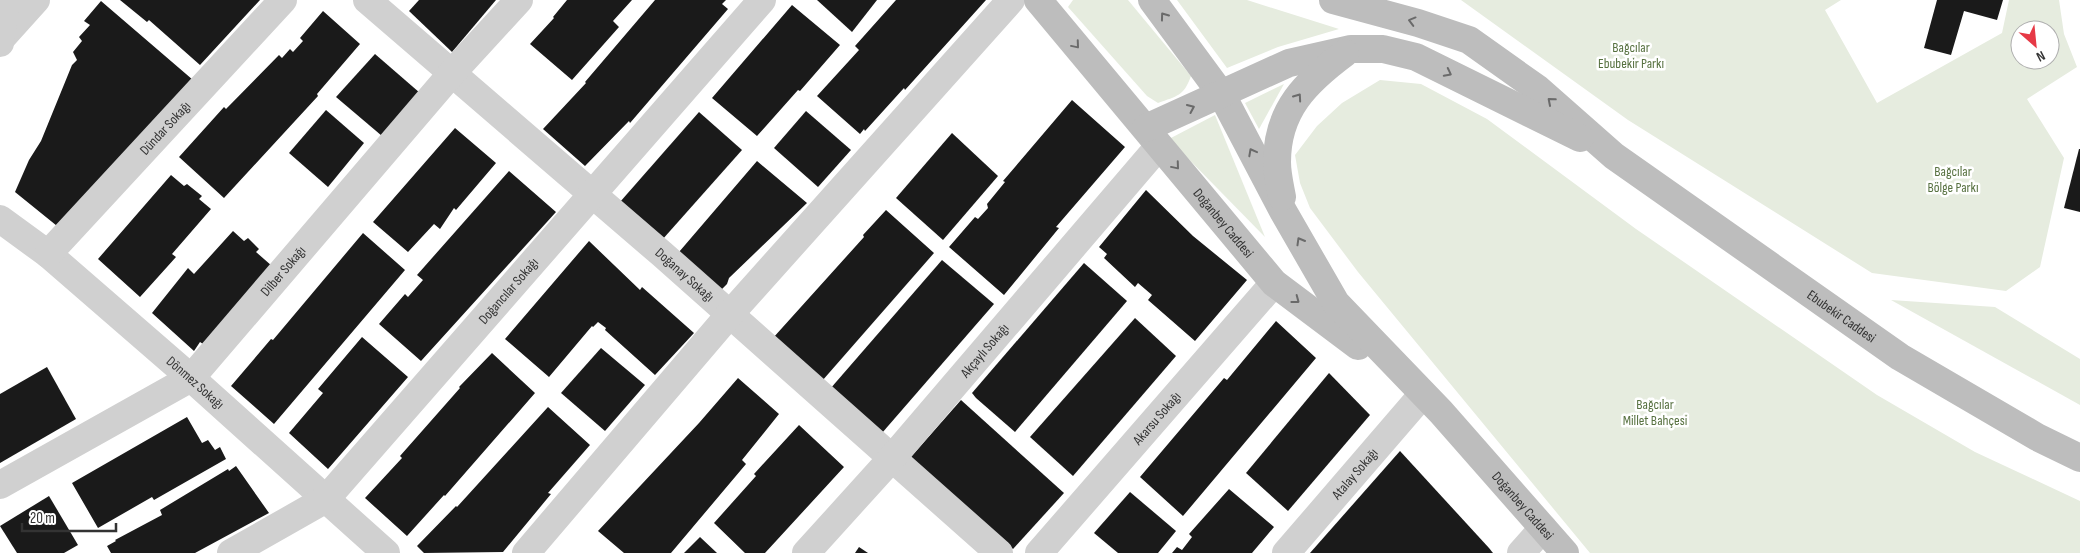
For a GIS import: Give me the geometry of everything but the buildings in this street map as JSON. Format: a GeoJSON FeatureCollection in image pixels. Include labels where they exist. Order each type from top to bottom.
{"type":"FeatureCollection","features":[{"type":"Feature","properties":{"kind":"main road","name":"Doğanbey Caddesi"},"geometry":{"type":"LineString","coordinates":[[1152,0],[1222,95],[1283,211],[1336,303],[1432,403],[1565,553]]}},
{"type":"Feature","properties":{"kind":"main road"},"geometry":{"type":"LineString","coordinates":[[1333,0],[1418,23],[1470,40],[1538,89],[1614,156]]}},
{"type":"Feature","properties":{"kind":"main road","name":"Doğanbey Caddesi"},"geometry":{"type":"LineString","coordinates":[[1043,3],[1274,283],[1432,403]]}},
{"type":"Feature","properties":{"kind":"main road"},"geometry":{"type":"LineString","coordinates":[[1283,211],[1277,163],[1281,129],[1297,97],[1320,72],[1351,49]]}},
{"type":"Feature","properties":{"kind":"main road"},"geometry":{"type":"LineString","coordinates":[[1153,137],[1222,95],[1289,63],[1351,49],[1383,49],[1416,57],[1614,156]]}},
{"type":"Feature","properties":{"kind":"main road","name":"Ebubekir Caddesi"},"geometry":{"type":"LineString","coordinates":[[1614,156],[1900,357],[2037,437],[2080,458]]}},
{"type":"Feature","properties":{"kind":"street"},"geometry":{"type":"LineString","coordinates":[[0,42],[6,0]]}},
{"type":"Feature","properties":{"kind":"street"},"geometry":{"type":"LineString","coordinates":[[0,42],[36,0]]}},
{"type":"Feature","properties":{"kind":"street","name":"Dündar Sokağı"},"geometry":{"type":"LineString","coordinates":[[48,254],[282,0]]}},
{"type":"Feature","properties":{"kind":"street","name":"Doğanay Sokağı"},"geometry":{"type":"LineString","coordinates":[[367,0],[592,193],[999,553]]}},
{"type":"Feature","properties":{"kind":"street","name":"Dilber Sokağı"},"geometry":{"type":"LineString","coordinates":[[0,485],[191,378],[452,73],[519,0]]}},
{"type":"Feature","properties":{"kind":"street","name":"Doğancılar Sokağı"},"geometry":{"type":"LineString","coordinates":[[231,553],[326,499],[762,0]]}},
{"type":"Feature","properties":{"kind":"street"},"geometry":{"type":"LineString","coordinates":[[526,553],[730,314],[1011,0]]}},
{"type":"Feature","properties":{"kind":"street","name":"Akçaylı Sokağı"},"geometry":{"type":"LineString","coordinates":[[806,553],[892,458],[1153,137]]}},
{"type":"Feature","properties":{"kind":"street","name":"Dönmez Sokağı"},"geometry":{"type":"LineString","coordinates":[[0,218],[48,254],[191,378],[386,553]]}},
{"type":"Feature","properties":{"kind":"street","name":"Akarsu Sokağı"},"geometry":{"type":"LineString","coordinates":[[1040,553],[1274,283]]}},
{"type":"Feature","properties":{"kind":"street","name":"Atalay Sokağı"},"geometry":{"type":"LineString","coordinates":[[1286,553],[1432,403]]}},
{"type":"Feature","properties":{"kind":"street"},"geometry":{"type":"LineString","coordinates":[[1521,553],[1543,528]]}},
{"type":"Feature","properties":{"kind":"green space"},"geometry":{"type":"Polygon","coordinates":[[[1073,0],[1128,0],[1191,76],[1186,88],[1175,97],[1158,103],[1147,96],[1068,7],[1073,0]]]}},
{"type":"Feature","properties":{"kind":"green space"},"geometry":{"type":"Polygon","coordinates":[[[1177,0],[1247,0],[1339,29],[1278,47],[1227,68],[1177,0]]]}},
{"type":"Feature","properties":{"kind":"green space","name":"Bağcılar Bölge Parkı"},"geometry":{"type":"Polygon","coordinates":[[[1461,0],[1841,0],[1825,10],[1877,103],[2002,33],[2009,0],[2059,0],[2064,34],[2077,67],[2027,99],[2064,158],[2040,267],[2006,291],[1872,273],[1628,120],[1461,0]]]}},
{"type":"Feature","properties":{"kind":"green space","name":"Bağcılar Millet Bahçesi"},"geometry":{"type":"Polygon","coordinates":[[[1380,80],[1421,84],[1487,119],[1636,229],[1877,395],[1975,452],[2080,501],[2080,553],[1590,553],[1358,272],[1310,208],[1300,183],[1295,155],[1317,126],[1342,103],[1380,80]]]}},
{"type":"Feature","properties":{"kind":"green space"},"geometry":{"type":"Polygon","coordinates":[[[1284,84],[1259,129],[1245,103],[1284,84]]]}},
{"type":"Feature","properties":{"kind":"green space"},"geometry":{"type":"Polygon","coordinates":[[[1215,115],[1265,237],[1169,139],[1215,115]]]}},
{"type":"Feature","properties":{"kind":"green space"},"geometry":{"type":"Polygon","coordinates":[[[1891,300],[1995,307],[2080,359],[2080,405],[1891,300]]]}},
{"type":"Feature","properties":{"kind":"park label","name":"Bağcılar Ebubekir Parkı"},"geometry":{"type":"Point","coordinates":[1631,56]}}]}
